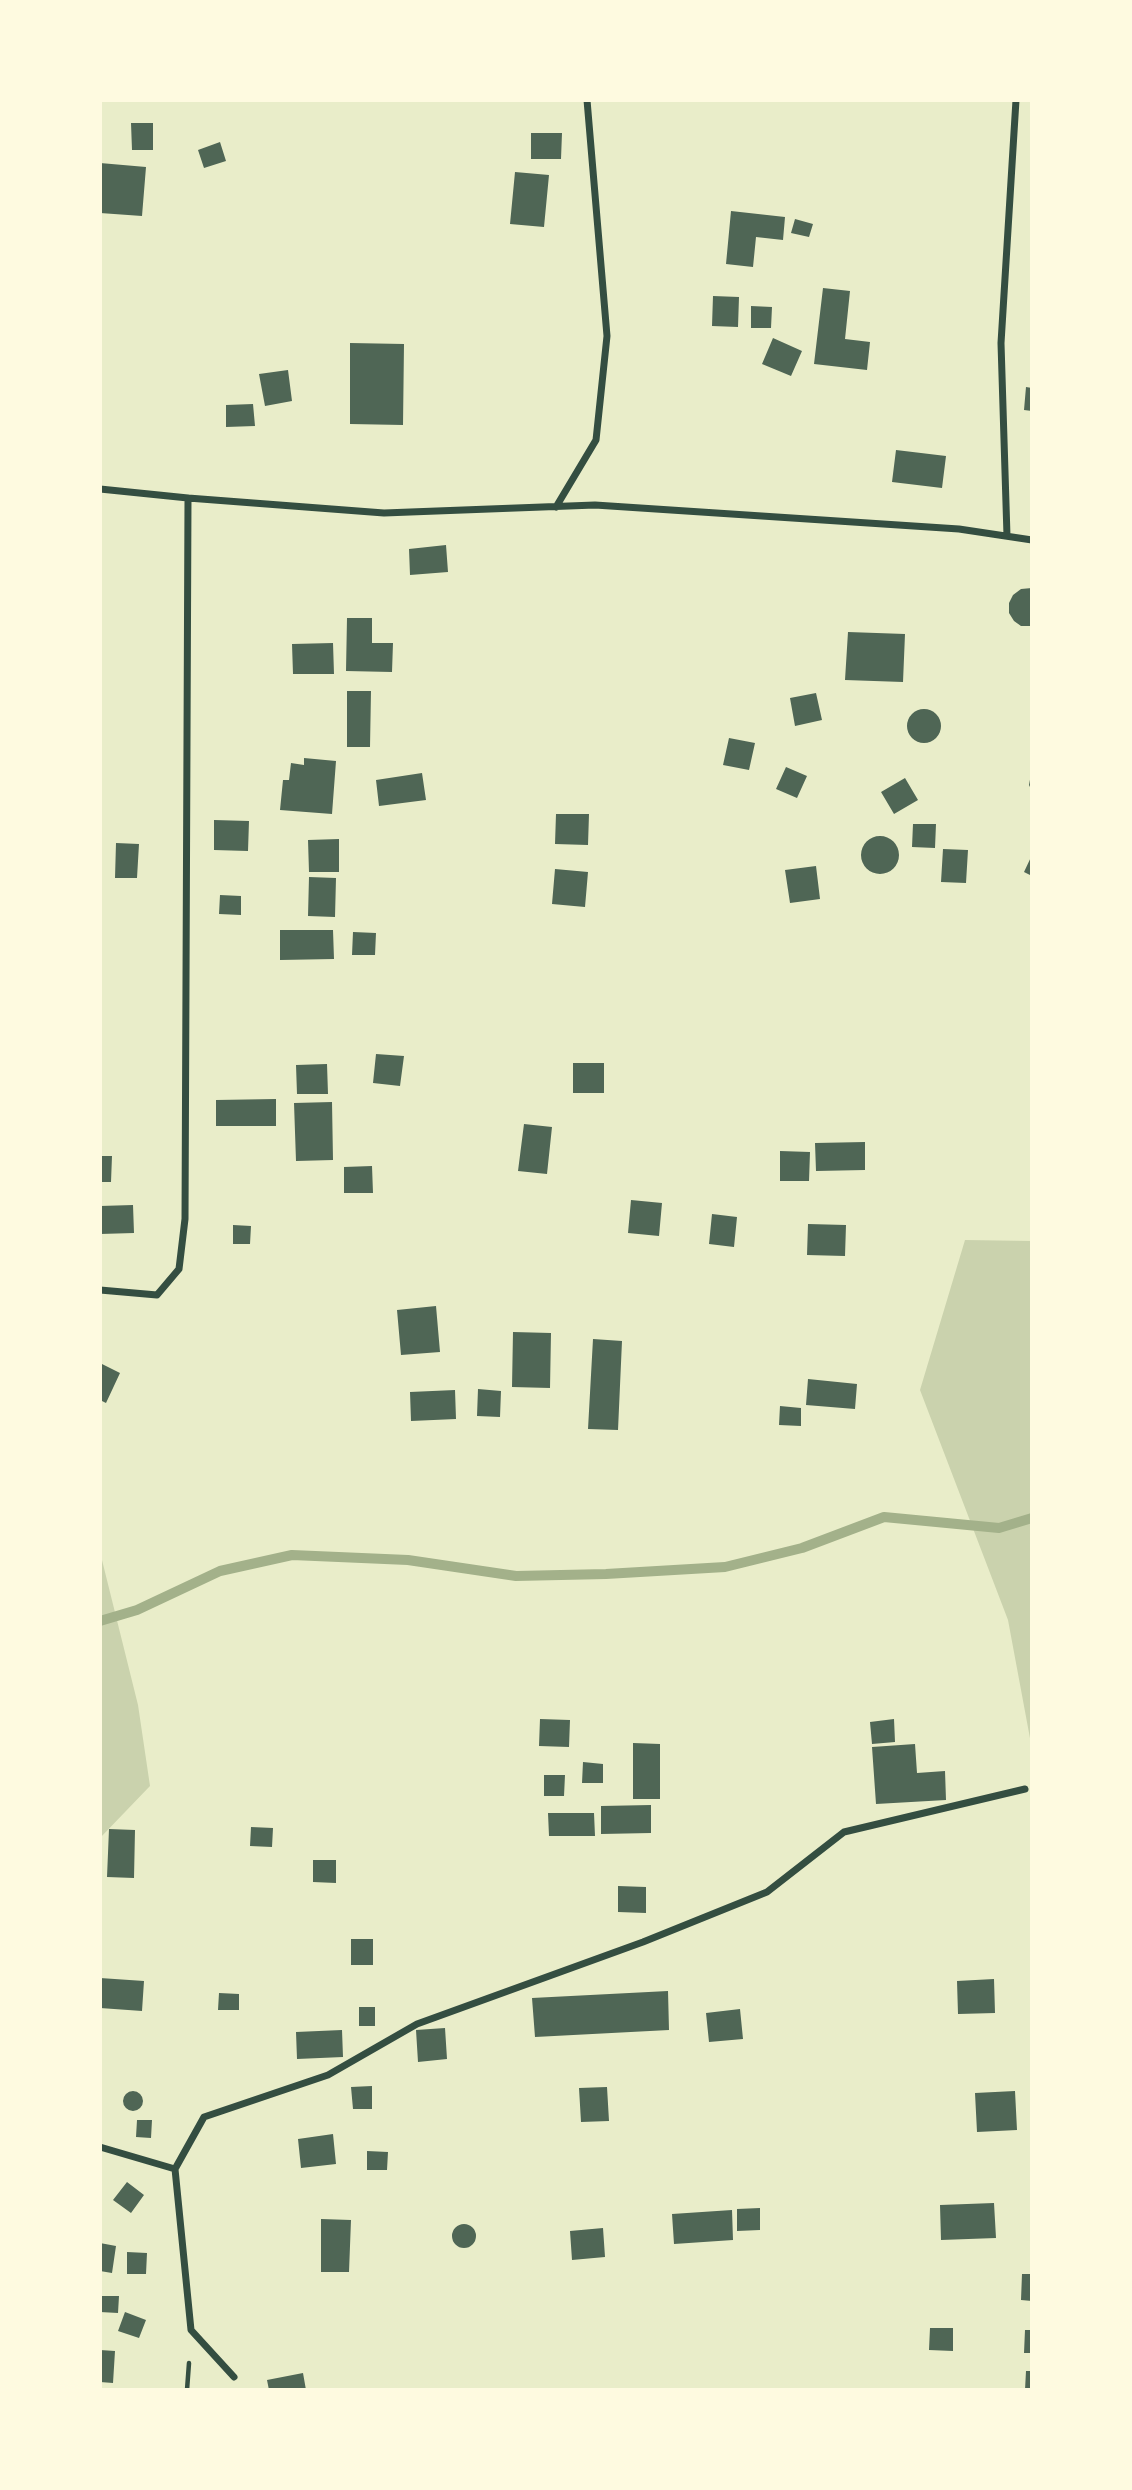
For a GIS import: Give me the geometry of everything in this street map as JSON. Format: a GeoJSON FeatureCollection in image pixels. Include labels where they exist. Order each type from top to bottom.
{"type":"FeatureCollection","features":[{"type":"Feature","properties":{"kind":"street"},"geometry":{"type":"LineString","coordinates":[[556,507],[596,440],[607,336],[587,100]]}},
{"type":"Feature","properties":{"kind":"street"},"geometry":{"type":"LineString","coordinates":[[1007,536],[1002,343],[1016,100]]}},
{"type":"Feature","properties":{"kind":"street"},"geometry":{"type":"LineString","coordinates":[[100,489],[384,513],[594,505],[959,529],[1032,541]]}},
{"type":"Feature","properties":{"kind":"street"},"geometry":{"type":"LineString","coordinates":[[100,1290],[157,1296],[179,1269],[185,1219],[188,498]]}},
{"type":"Feature","properties":{"kind":"street"},"geometry":{"type":"LineString","coordinates":[[234,2377],[191,2330],[175,2169],[204,2116],[328,2075],[417,2024],[643,1942],[767,1892],[844,1832],[1025,1789]]}},
{"type":"Feature","properties":{"kind":"street"},"geometry":{"type":"LineString","coordinates":[[100,2147],[175,2169]]}},
{"type":"Feature","properties":{"kind":"green space"},"geometry":{"type":"Polygon","coordinates":[[[965,1240],[1032,1241],[1032,1749],[1008,1620],[920,1390],[965,1240]]]}},
{"type":"Feature","properties":{"kind":"green space"},"geometry":{"type":"Polygon","coordinates":[[[100,1552],[138,1705],[150,1786],[100,1838],[100,1552]]]}},
{"type":"Feature","properties":{"kind":"building"},"geometry":{"type":"Polygon","coordinates":[[[131,123],[153,123],[153,150],[132,150],[131,123]]]}},
{"type":"Feature","properties":{"kind":"building"},"geometry":{"type":"Polygon","coordinates":[[[531,133],[562,133],[561,159],[531,159],[531,133]]]}},
{"type":"Feature","properties":{"kind":"building"},"geometry":{"type":"Polygon","coordinates":[[[220,142],[226,161],[204,168],[198,150],[220,142]]]}},
{"type":"Feature","properties":{"kind":"building"},"geometry":{"type":"Polygon","coordinates":[[[100,163],[146,167],[142,216],[100,213],[100,163]]]}},
{"type":"Feature","properties":{"kind":"building"},"geometry":{"type":"Polygon","coordinates":[[[515,172],[549,175],[544,227],[510,224],[515,172]]]}},
{"type":"Feature","properties":{"kind":"building"},"geometry":{"type":"Polygon","coordinates":[[[731,211],[785,217],[783,240],[756,237],[753,267],[726,264],[731,211]]]}},
{"type":"Feature","properties":{"kind":"building"},"geometry":{"type":"Polygon","coordinates":[[[795,219],[813,224],[809,237],[791,233],[795,219]]]}},
{"type":"Feature","properties":{"kind":"building"},"geometry":{"type":"Polygon","coordinates":[[[823,288],[850,291],[845,339],[870,342],[867,370],[814,364],[823,288]]]}},
{"type":"Feature","properties":{"kind":"building"},"geometry":{"type":"Polygon","coordinates":[[[713,296],[739,297],[738,327],[712,326],[713,296]]]}},
{"type":"Feature","properties":{"kind":"building"},"geometry":{"type":"Polygon","coordinates":[[[751,306],[772,307],[771,328],[751,328],[751,306]]]}},
{"type":"Feature","properties":{"kind":"building"},"geometry":{"type":"Polygon","coordinates":[[[773,338],[802,351],[791,376],[762,364],[773,338]]]}},
{"type":"Feature","properties":{"kind":"building"},"geometry":{"type":"Polygon","coordinates":[[[350,343],[404,344],[403,425],[350,424],[350,343]]]}},
{"type":"Feature","properties":{"kind":"building"},"geometry":{"type":"Polygon","coordinates":[[[288,370],[292,401],[265,406],[259,374],[288,370]]]}},
{"type":"Feature","properties":{"kind":"building"},"geometry":{"type":"Polygon","coordinates":[[[1026,387],[1032,388],[1032,411],[1024,410],[1026,387]]]}},
{"type":"Feature","properties":{"kind":"building"},"geometry":{"type":"Polygon","coordinates":[[[253,404],[255,426],[226,427],[226,405],[253,404]]]}},
{"type":"Feature","properties":{"kind":"building"},"geometry":{"type":"Polygon","coordinates":[[[896,450],[946,456],[942,488],[892,482],[896,450]]]}},
{"type":"Feature","properties":{"kind":"building"},"geometry":{"type":"Polygon","coordinates":[[[446,545],[448,572],[410,575],[409,549],[446,545]]]}},
{"type":"Feature","properties":{"kind":"building"},"geometry":{"type":"Polygon","coordinates":[[[1032,588],[1032,626],[1021,626],[1009,613],[1009,603],[1013,595],[1021,589],[1032,588]]]}},
{"type":"Feature","properties":{"kind":"building"},"geometry":{"type":"Polygon","coordinates":[[[347,618],[372,618],[372,643],[393,643],[392,672],[346,671],[347,618]]]}},
{"type":"Feature","properties":{"kind":"building"},"geometry":{"type":"Polygon","coordinates":[[[848,632],[905,634],[903,682],[845,680],[848,632]]]}},
{"type":"Feature","properties":{"kind":"building"},"geometry":{"type":"Polygon","coordinates":[[[333,643],[334,674],[293,674],[292,644],[333,643]]]}},
{"type":"Feature","properties":{"kind":"building"},"geometry":{"type":"Polygon","coordinates":[[[347,691],[371,691],[370,747],[347,747],[347,691]]]}},
{"type":"Feature","properties":{"kind":"building"},"geometry":{"type":"Polygon","coordinates":[[[816,693],[822,720],[795,726],[790,698],[816,693]]]}},
{"type":"Feature","properties":{"kind":"building"},"geometry":{"type":"Polygon","coordinates":[[[924,709],[936,714],[941,726],[936,738],[924,743],[912,738],[907,726],[912,714],[924,709]]]}},
{"type":"Feature","properties":{"kind":"building"},"geometry":{"type":"Polygon","coordinates":[[[729,738],[755,743],[749,770],[723,765],[729,738]]]}},
{"type":"Feature","properties":{"kind":"building"},"geometry":{"type":"Polygon","coordinates":[[[304,758],[336,761],[332,814],[280,810],[283,780],[289,780],[291,763],[304,765],[304,758]]]}},
{"type":"Feature","properties":{"kind":"building"},"geometry":{"type":"Polygon","coordinates":[[[786,767],[807,776],[797,798],[776,789],[786,767]]]}},
{"type":"Feature","properties":{"kind":"building"},"geometry":{"type":"Polygon","coordinates":[[[1032,769],[1032,791],[1029,785],[1032,769]]]}},
{"type":"Feature","properties":{"kind":"building"},"geometry":{"type":"Polygon","coordinates":[[[422,773],[426,800],[379,806],[376,780],[422,773]]]}},
{"type":"Feature","properties":{"kind":"building"},"geometry":{"type":"Polygon","coordinates":[[[905,778],[918,800],[894,814],[881,792],[905,778]]]}},
{"type":"Feature","properties":{"kind":"building"},"geometry":{"type":"Polygon","coordinates":[[[556,814],[589,814],[588,845],[555,844],[556,814]]]}},
{"type":"Feature","properties":{"kind":"building"},"geometry":{"type":"Polygon","coordinates":[[[214,820],[249,821],[248,851],[214,850],[214,820]]]}},
{"type":"Feature","properties":{"kind":"building"},"geometry":{"type":"Polygon","coordinates":[[[913,824],[936,824],[935,848],[912,847],[913,824]]]}},
{"type":"Feature","properties":{"kind":"building"},"geometry":{"type":"Polygon","coordinates":[[[880,836],[894,841],[899,855],[894,869],[880,874],[866,869],[861,855],[866,841],[880,836]]]}},
{"type":"Feature","properties":{"kind":"building"},"geometry":{"type":"Polygon","coordinates":[[[339,839],[339,872],[309,872],[308,840],[339,839]]]}},
{"type":"Feature","properties":{"kind":"building"},"geometry":{"type":"Polygon","coordinates":[[[116,843],[139,844],[137,878],[115,878],[116,843]]]}},
{"type":"Feature","properties":{"kind":"building"},"geometry":{"type":"Polygon","coordinates":[[[943,849],[968,850],[966,883],[941,882],[943,849]]]}},
{"type":"Feature","properties":{"kind":"building"},"geometry":{"type":"Polygon","coordinates":[[[1032,855],[1032,876],[1024,872],[1032,855]]]}},
{"type":"Feature","properties":{"kind":"building"},"geometry":{"type":"Polygon","coordinates":[[[816,866],[820,899],[790,903],[785,870],[816,866]]]}},
{"type":"Feature","properties":{"kind":"building"},"geometry":{"type":"Polygon","coordinates":[[[555,869],[588,872],[585,907],[552,904],[555,869]]]}},
{"type":"Feature","properties":{"kind":"building"},"geometry":{"type":"Polygon","coordinates":[[[309,877],[336,878],[335,917],[308,916],[309,877]]]}},
{"type":"Feature","properties":{"kind":"building"},"geometry":{"type":"Polygon","coordinates":[[[220,895],[241,896],[241,915],[219,914],[220,895]]]}},
{"type":"Feature","properties":{"kind":"building"},"geometry":{"type":"Polygon","coordinates":[[[280,930],[333,930],[334,959],[280,960],[280,930]]]}},
{"type":"Feature","properties":{"kind":"building"},"geometry":{"type":"Polygon","coordinates":[[[353,932],[376,933],[375,955],[352,955],[353,932]]]}},
{"type":"Feature","properties":{"kind":"building"},"geometry":{"type":"Polygon","coordinates":[[[376,1054],[404,1056],[400,1086],[373,1083],[376,1054]]]}},
{"type":"Feature","properties":{"kind":"building"},"geometry":{"type":"Polygon","coordinates":[[[573,1063],[604,1063],[604,1093],[573,1093],[573,1063]]]}},
{"type":"Feature","properties":{"kind":"building"},"geometry":{"type":"Polygon","coordinates":[[[327,1064],[328,1094],[297,1094],[296,1065],[327,1064]]]}},
{"type":"Feature","properties":{"kind":"building"},"geometry":{"type":"Polygon","coordinates":[[[276,1099],[276,1126],[216,1126],[216,1100],[276,1099]]]}},
{"type":"Feature","properties":{"kind":"building"},"geometry":{"type":"Polygon","coordinates":[[[332,1102],[333,1160],[296,1161],[294,1103],[332,1102]]]}},
{"type":"Feature","properties":{"kind":"building"},"geometry":{"type":"Polygon","coordinates":[[[524,1124],[552,1127],[547,1174],[518,1171],[524,1124]]]}},
{"type":"Feature","properties":{"kind":"building"},"geometry":{"type":"Polygon","coordinates":[[[865,1142],[865,1170],[816,1171],[815,1143],[865,1142]]]}},
{"type":"Feature","properties":{"kind":"building"},"geometry":{"type":"Polygon","coordinates":[[[780,1151],[810,1152],[809,1181],[780,1181],[780,1151]]]}},
{"type":"Feature","properties":{"kind":"building"},"geometry":{"type":"Polygon","coordinates":[[[100,1156],[112,1156],[111,1182],[100,1182],[100,1156]]]}},
{"type":"Feature","properties":{"kind":"building"},"geometry":{"type":"Polygon","coordinates":[[[372,1166],[373,1193],[344,1193],[344,1167],[372,1166]]]}},
{"type":"Feature","properties":{"kind":"building"},"geometry":{"type":"Polygon","coordinates":[[[631,1200],[662,1203],[659,1236],[628,1233],[631,1200]]]}},
{"type":"Feature","properties":{"kind":"building"},"geometry":{"type":"Polygon","coordinates":[[[133,1205],[134,1233],[100,1234],[100,1206],[133,1205]]]}},
{"type":"Feature","properties":{"kind":"building"},"geometry":{"type":"Polygon","coordinates":[[[712,1214],[737,1217],[734,1247],[709,1244],[712,1214]]]}},
{"type":"Feature","properties":{"kind":"building"},"geometry":{"type":"Polygon","coordinates":[[[808,1224],[846,1225],[845,1256],[807,1255],[808,1224]]]}},
{"type":"Feature","properties":{"kind":"building"},"geometry":{"type":"Polygon","coordinates":[[[233,1225],[251,1226],[250,1244],[233,1244],[233,1225]]]}},
{"type":"Feature","properties":{"kind":"building"},"geometry":{"type":"Polygon","coordinates":[[[436,1306],[440,1352],[401,1355],[397,1310],[436,1306]]]}},
{"type":"Feature","properties":{"kind":"building"},"geometry":{"type":"Polygon","coordinates":[[[513,1332],[551,1333],[550,1388],[512,1387],[513,1332]]]}},
{"type":"Feature","properties":{"kind":"building"},"geometry":{"type":"Polygon","coordinates":[[[593,1339],[622,1341],[618,1430],[588,1429],[593,1339]]]}},
{"type":"Feature","properties":{"kind":"building"},"geometry":{"type":"Polygon","coordinates":[[[100,1363],[120,1373],[106,1403],[100,1400],[100,1363]]]}},
{"type":"Feature","properties":{"kind":"building"},"geometry":{"type":"Polygon","coordinates":[[[808,1379],[857,1384],[855,1409],[806,1405],[808,1379]]]}},
{"type":"Feature","properties":{"kind":"building"},"geometry":{"type":"Polygon","coordinates":[[[478,1389],[501,1391],[500,1417],[477,1416],[478,1389]]]}},
{"type":"Feature","properties":{"kind":"building"},"geometry":{"type":"Polygon","coordinates":[[[455,1390],[456,1419],[411,1421],[410,1392],[455,1390]]]}},
{"type":"Feature","properties":{"kind":"building"},"geometry":{"type":"Polygon","coordinates":[[[780,1406],[801,1408],[801,1426],[779,1425],[780,1406]]]}},
{"type":"Feature","properties":{"kind":"building"},"geometry":{"type":"Polygon","coordinates":[[[540,1719],[570,1720],[569,1747],[539,1746],[540,1719]]]}},
{"type":"Feature","properties":{"kind":"building"},"geometry":{"type":"Polygon","coordinates":[[[894,1719],[895,1742],[872,1744],[870,1722],[894,1719]]]}},
{"type":"Feature","properties":{"kind":"building"},"geometry":{"type":"Polygon","coordinates":[[[633,1743],[660,1744],[660,1799],[633,1799],[633,1743]]]}},
{"type":"Feature","properties":{"kind":"building"},"geometry":{"type":"Polygon","coordinates":[[[915,1744],[917,1773],[945,1771],[946,1800],[876,1804],[872,1747],[915,1744]]]}},
{"type":"Feature","properties":{"kind":"building"},"geometry":{"type":"Polygon","coordinates":[[[583,1762],[603,1764],[603,1783],[582,1783],[583,1762]]]}},
{"type":"Feature","properties":{"kind":"building"},"geometry":{"type":"Polygon","coordinates":[[[544,1775],[565,1775],[564,1796],[544,1796],[544,1775]]]}},
{"type":"Feature","properties":{"kind":"building"},"geometry":{"type":"Polygon","coordinates":[[[651,1805],[651,1833],[601,1834],[601,1806],[651,1805]]]}},
{"type":"Feature","properties":{"kind":"building"},"geometry":{"type":"Polygon","coordinates":[[[548,1813],[594,1813],[595,1836],[549,1836],[548,1813]]]}},
{"type":"Feature","properties":{"kind":"building"},"geometry":{"type":"Polygon","coordinates":[[[251,1827],[273,1828],[272,1847],[250,1846],[251,1827]]]}},
{"type":"Feature","properties":{"kind":"building"},"geometry":{"type":"Polygon","coordinates":[[[109,1829],[135,1830],[134,1878],[107,1877],[109,1829]]]}},
{"type":"Feature","properties":{"kind":"building"},"geometry":{"type":"Polygon","coordinates":[[[313,1860],[336,1860],[336,1883],[313,1882],[313,1860]]]}},
{"type":"Feature","properties":{"kind":"building"},"geometry":{"type":"Polygon","coordinates":[[[618,1886],[646,1887],[646,1913],[618,1912],[618,1886]]]}},
{"type":"Feature","properties":{"kind":"building"},"geometry":{"type":"Polygon","coordinates":[[[351,1939],[373,1939],[373,1965],[351,1965],[351,1939]]]}},
{"type":"Feature","properties":{"kind":"building"},"geometry":{"type":"Polygon","coordinates":[[[100,1978],[144,1981],[142,2011],[100,2008],[100,1978]]]}},
{"type":"Feature","properties":{"kind":"building"},"geometry":{"type":"Polygon","coordinates":[[[994,1979],[995,2013],[958,2014],[957,1981],[994,1979]]]}},
{"type":"Feature","properties":{"kind":"building"},"geometry":{"type":"Polygon","coordinates":[[[668,1991],[669,2030],[535,2037],[532,1998],[668,1991]]]}},
{"type":"Feature","properties":{"kind":"building"},"geometry":{"type":"Polygon","coordinates":[[[219,1993],[239,1994],[239,2010],[218,2010],[219,1993]]]}},
{"type":"Feature","properties":{"kind":"building"},"geometry":{"type":"Polygon","coordinates":[[[359,2007],[375,2007],[375,2026],[359,2026],[359,2007]]]}},
{"type":"Feature","properties":{"kind":"building"},"geometry":{"type":"Polygon","coordinates":[[[740,2009],[743,2039],[709,2042],[706,2013],[740,2009]]]}},
{"type":"Feature","properties":{"kind":"building"},"geometry":{"type":"Polygon","coordinates":[[[445,2028],[447,2059],[418,2062],[416,2030],[445,2028]]]}},
{"type":"Feature","properties":{"kind":"building"},"geometry":{"type":"Polygon","coordinates":[[[342,2030],[343,2057],[297,2059],[296,2032],[342,2030]]]}},
{"type":"Feature","properties":{"kind":"building"},"geometry":{"type":"Polygon","coordinates":[[[372,2086],[372,2109],[353,2109],[351,2087],[372,2086]]]}},
{"type":"Feature","properties":{"kind":"building"},"geometry":{"type":"Polygon","coordinates":[[[607,2087],[609,2121],[581,2122],[579,2088],[607,2087]]]}},
{"type":"Feature","properties":{"kind":"building"},"geometry":{"type":"Polygon","coordinates":[[[129,2091],[137,2091],[143,2101],[137,2111],[129,2111],[123,2105],[123,2097],[129,2091]]]}},
{"type":"Feature","properties":{"kind":"building"},"geometry":{"type":"Polygon","coordinates":[[[1015,2091],[1017,2130],[977,2132],[975,2093],[1015,2091]]]}},
{"type":"Feature","properties":{"kind":"building"},"geometry":{"type":"Polygon","coordinates":[[[137,2120],[152,2120],[151,2138],[136,2137],[137,2120]]]}},
{"type":"Feature","properties":{"kind":"building"},"geometry":{"type":"Polygon","coordinates":[[[333,2134],[336,2164],[301,2168],[298,2139],[333,2134]]]}},
{"type":"Feature","properties":{"kind":"building"},"geometry":{"type":"Polygon","coordinates":[[[367,2151],[388,2152],[387,2170],[367,2170],[367,2151]]]}},
{"type":"Feature","properties":{"kind":"building"},"geometry":{"type":"Polygon","coordinates":[[[127,2182],[144,2195],[131,2213],[113,2200],[127,2182]]]}},
{"type":"Feature","properties":{"kind":"building"},"geometry":{"type":"Polygon","coordinates":[[[994,2203],[996,2238],[941,2240],[940,2205],[994,2203]]]}},
{"type":"Feature","properties":{"kind":"building"},"geometry":{"type":"Polygon","coordinates":[[[760,2208],[760,2230],[737,2231],[737,2209],[760,2208]]]}},
{"type":"Feature","properties":{"kind":"building"},"geometry":{"type":"Polygon","coordinates":[[[732,2210],[733,2240],[674,2244],[672,2214],[732,2210]]]}},
{"type":"Feature","properties":{"kind":"building"},"geometry":{"type":"Polygon","coordinates":[[[321,2219],[351,2220],[349,2272],[321,2272],[321,2219]]]}},
{"type":"Feature","properties":{"kind":"building"},"geometry":{"type":"Polygon","coordinates":[[[464,2224],[473,2227],[476,2236],[473,2245],[464,2248],[455,2245],[452,2236],[455,2227],[464,2224]]]}},
{"type":"Feature","properties":{"kind":"building"},"geometry":{"type":"Polygon","coordinates":[[[603,2228],[605,2257],[572,2260],[570,2231],[603,2228]]]}},
{"type":"Feature","properties":{"kind":"building"},"geometry":{"type":"Polygon","coordinates":[[[100,2243],[116,2246],[112,2273],[100,2271],[100,2243]]]}},
{"type":"Feature","properties":{"kind":"building"},"geometry":{"type":"Polygon","coordinates":[[[127,2252],[147,2253],[146,2274],[127,2274],[127,2252]]]}},
{"type":"Feature","properties":{"kind":"building"},"geometry":{"type":"Polygon","coordinates":[[[1022,2274],[1032,2274],[1032,2301],[1021,2300],[1022,2274]]]}},
{"type":"Feature","properties":{"kind":"building"},"geometry":{"type":"Polygon","coordinates":[[[100,2296],[119,2296],[118,2313],[100,2312],[100,2296]]]}},
{"type":"Feature","properties":{"kind":"building"},"geometry":{"type":"Polygon","coordinates":[[[125,2312],[146,2320],[139,2338],[118,2331],[125,2312]]]}},
{"type":"Feature","properties":{"kind":"building"},"geometry":{"type":"Polygon","coordinates":[[[930,2328],[953,2328],[953,2351],[929,2350],[930,2328]]]}},
{"type":"Feature","properties":{"kind":"building"},"geometry":{"type":"Polygon","coordinates":[[[1025,2330],[1032,2330],[1032,2353],[1024,2353],[1025,2330]]]}},
{"type":"Feature","properties":{"kind":"building"},"geometry":{"type":"Polygon","coordinates":[[[100,2350],[115,2351],[113,2383],[100,2382],[100,2350]]]}},
{"type":"Feature","properties":{"kind":"building"},"geometry":{"type":"Polygon","coordinates":[[[1026,2371],[1032,2371],[1032,2390],[1025,2390],[1026,2371]]]}},
{"type":"Feature","properties":{"kind":"building"},"geometry":{"type":"Polygon","coordinates":[[[303,2373],[306,2390],[269,2390],[267,2380],[303,2373]]]}},
{"type":"Feature","properties":{"kind":"waterway"},"geometry":{"type":"LineString","coordinates":[[100,1621],[137,1610],[220,1571],[292,1555],[408,1560],[516,1576],[606,1574],[725,1567],[802,1548],[884,1517],[999,1528],[1032,1518]]}}]}
